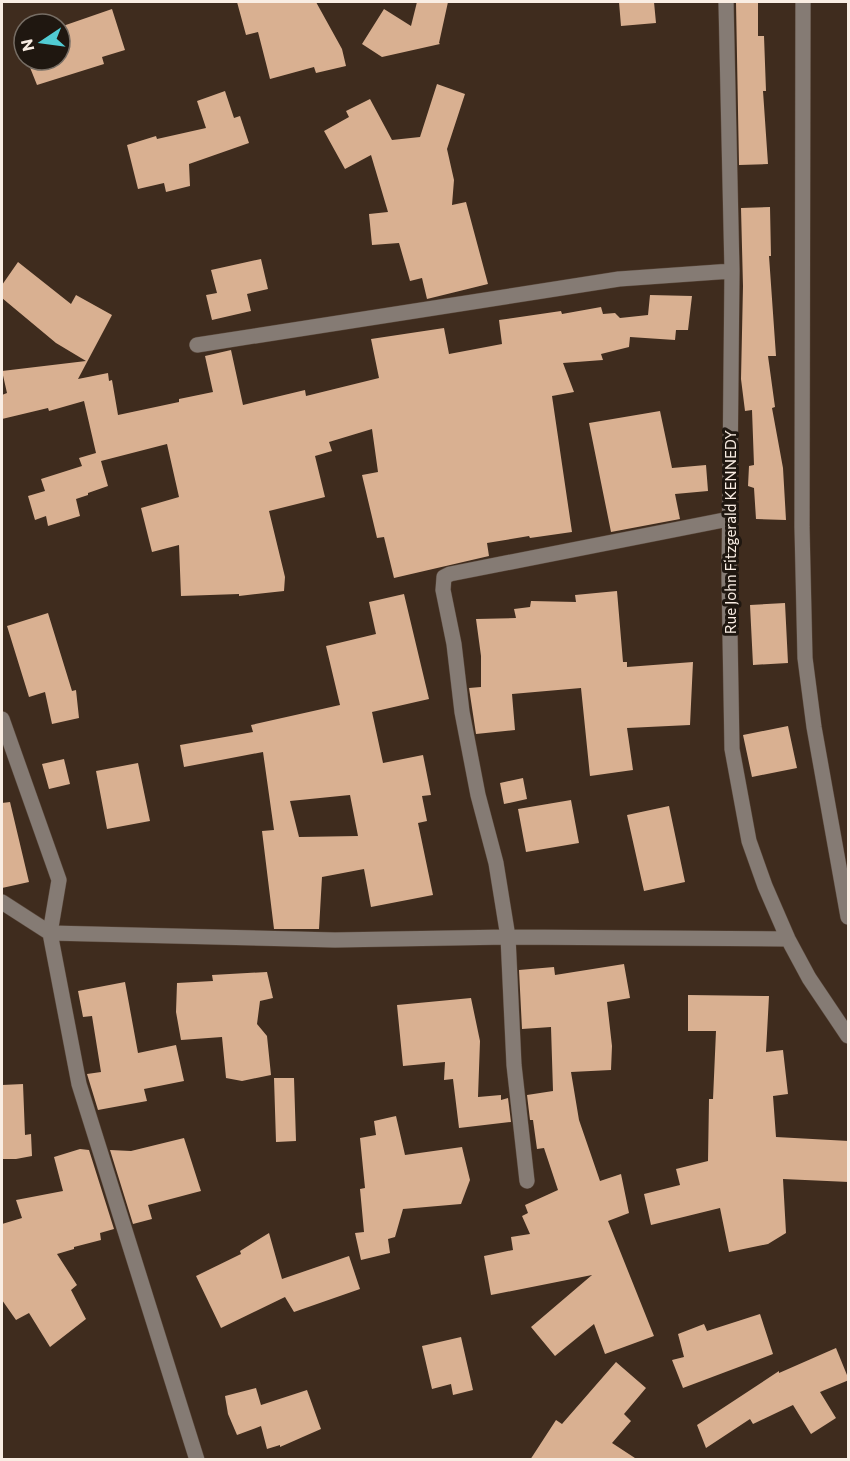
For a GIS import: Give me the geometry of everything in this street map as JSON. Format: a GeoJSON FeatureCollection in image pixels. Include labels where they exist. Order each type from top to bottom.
{"type":"FeatureCollection","features":[{"type":"Feature","properties":{"kind":"street","name":"Rue John Fitzgerald KENNEDY"},"geometry":{"type":"LineString","coordinates":[[726,2],[732,271],[729,519],[729,688],[732,749],[749,842],[788,939],[809,978],[849,1036]]}},
{"type":"Feature","properties":{"kind":"street"},"geometry":{"type":"LineString","coordinates":[[802,2],[802,527],[805,658],[814,727],[849,917]]}},
{"type":"Feature","properties":{"kind":"street"},"geometry":{"type":"LineString","coordinates":[[197,345],[619,279],[732,271]]}},
{"type":"Feature","properties":{"kind":"street"},"geometry":{"type":"LineString","coordinates":[[527,1181],[514,1065],[508,937],[496,863],[478,795],[462,712],[454,644],[443,590],[444,578],[450,574],[729,519]]}},
{"type":"Feature","properties":{"kind":"street"},"geometry":{"type":"LineString","coordinates":[[2,719],[59,880],[51,933],[79,1084],[197,1460]]}},
{"type":"Feature","properties":{"kind":"street"},"geometry":{"type":"LineString","coordinates":[[2,902],[51,933],[335,940],[508,937],[788,939]]}},
{"type":"Feature","properties":{"kind":"building"},"geometry":{"type":"Polygon","coordinates":[[[237,2],[316,2],[342,49],[346,66],[316,73],[314,67],[270,79],[258,32],[246,35],[237,2]]]}},
{"type":"Feature","properties":{"kind":"building"},"geometry":{"type":"Polygon","coordinates":[[[417,2],[448,2],[440,44],[382,57],[362,44],[384,9],[411,26],[417,2]]]}},
{"type":"Feature","properties":{"kind":"building"},"geometry":{"type":"Polygon","coordinates":[[[619,2],[654,2],[656,23],[621,26],[619,2]]]}},
{"type":"Feature","properties":{"kind":"building"},"geometry":{"type":"Polygon","coordinates":[[[736,2],[758,2],[758,36],[764,36],[766,91],[763,91],[768,164],[739,165],[736,2]]]}},
{"type":"Feature","properties":{"kind":"building"},"geometry":{"type":"Polygon","coordinates":[[[112,9],[125,50],[102,57],[104,64],[37,85],[32,72],[72,72],[72,23],[112,9]]]}},
{"type":"Feature","properties":{"kind":"building"},"geometry":{"type":"Polygon","coordinates":[[[437,84],[465,94],[447,149],[454,180],[452,205],[466,202],[488,284],[427,299],[422,278],[410,281],[399,243],[372,245],[369,214],[388,212],[371,155],[345,169],[324,131],[349,117],[346,111],[370,99],[392,140],[420,137],[437,84]]]}},
{"type":"Feature","properties":{"kind":"building"},"geometry":{"type":"Polygon","coordinates":[[[225,91],[234,118],[240,116],[249,143],[189,164],[190,186],[166,192],[164,183],[138,189],[127,145],[156,136],[157,139],[206,128],[197,101],[225,91]]]}},
{"type":"Feature","properties":{"kind":"building"},"geometry":{"type":"Polygon","coordinates":[[[770,207],[771,256],[769,256],[776,356],[768,356],[775,407],[772,408],[783,468],[786,520],[756,519],[754,488],[748,486],[749,466],[754,465],[752,410],[745,411],[741,379],[743,286],[741,208],[770,207]]]}},
{"type":"Feature","properties":{"kind":"building"},"geometry":{"type":"Polygon","coordinates":[[[261,259],[268,289],[247,294],[251,311],[212,320],[206,295],[217,293],[211,270],[261,259]]]}},
{"type":"Feature","properties":{"kind":"building"},"geometry":{"type":"Polygon","coordinates":[[[18,262],[71,304],[76,295],[112,315],[78,379],[108,373],[109,381],[112,380],[118,415],[213,392],[205,356],[231,350],[243,405],[305,390],[306,396],[379,378],[371,339],[444,328],[449,354],[502,344],[499,320],[561,311],[562,314],[601,307],[603,314],[615,313],[620,318],[648,315],[650,295],[692,296],[688,330],[676,330],[675,340],[630,337],[629,347],[601,354],[603,360],[563,363],[574,392],[552,396],[572,532],[487,543],[489,556],[394,578],[384,537],[377,538],[362,475],[378,472],[372,429],[329,442],[332,451],[315,456],[325,497],[269,511],[285,577],[284,591],[239,596],[239,594],[181,596],[179,545],[152,552],[141,508],[179,497],[167,444],[101,461],[108,486],[76,499],[80,516],[48,526],[46,516],[35,520],[28,496],[45,491],[41,479],[82,466],[79,458],[96,453],[84,401],[49,411],[48,408],[2,419],[2,395],[7,393],[2,371],[86,361],[56,343],[2,298],[2,285],[18,262]]]}},
{"type":"Feature","properties":{"kind":"building"},"geometry":{"type":"Polygon","coordinates":[[[660,411],[672,468],[706,465],[708,491],[675,494],[680,519],[611,532],[589,423],[660,411]]]}},
{"type":"Feature","properties":{"kind":"building"},"geometry":{"type":"Polygon","coordinates":[[[617,591],[623,662],[627,662],[627,667],[693,662],[690,725],[627,728],[633,770],[590,776],[581,688],[512,694],[515,730],[476,734],[469,688],[481,687],[481,656],[476,619],[516,618],[514,609],[530,607],[531,601],[576,602],[575,595],[617,591]]]}},
{"type":"Feature","properties":{"kind":"building"},"geometry":{"type":"Polygon","coordinates":[[[404,594],[429,699],[372,712],[383,763],[423,755],[431,795],[422,796],[427,821],[418,823],[433,895],[371,907],[364,869],[322,877],[319,929],[274,929],[262,831],[274,830],[263,752],[184,767],[180,745],[253,732],[251,725],[340,705],[326,646],[376,634],[369,602],[404,594]],[[350,795],[290,801],[299,837],[358,836],[350,795]]]}},
{"type":"Feature","properties":{"kind":"building"},"geometry":{"type":"Polygon","coordinates":[[[785,603],[788,663],[753,665],[750,605],[785,603]]]}},
{"type":"Feature","properties":{"kind":"building"},"geometry":{"type":"Polygon","coordinates":[[[48,613],[72,691],[76,690],[79,718],[52,724],[45,692],[29,697],[7,626],[48,613]]]}},
{"type":"Feature","properties":{"kind":"building"},"geometry":{"type":"Polygon","coordinates":[[[788,726],[797,768],[752,777],[743,735],[788,726]]]}},
{"type":"Feature","properties":{"kind":"building"},"geometry":{"type":"Polygon","coordinates":[[[64,759],[70,784],[49,789],[42,764],[64,759]]]}},
{"type":"Feature","properties":{"kind":"building"},"geometry":{"type":"Polygon","coordinates":[[[138,763],[150,821],[107,829],[96,771],[138,763]]]}},
{"type":"Feature","properties":{"kind":"building"},"geometry":{"type":"Polygon","coordinates":[[[523,778],[527,799],[504,804],[500,783],[523,778]]]}},
{"type":"Feature","properties":{"kind":"building"},"geometry":{"type":"Polygon","coordinates":[[[571,800],[579,843],[526,852],[518,809],[571,800]]]}},
{"type":"Feature","properties":{"kind":"building"},"geometry":{"type":"Polygon","coordinates":[[[10,802],[29,882],[2,888],[2,803],[10,802]]]}},
{"type":"Feature","properties":{"kind":"building"},"geometry":{"type":"Polygon","coordinates":[[[669,806],[685,882],[644,891],[627,815],[669,806]]]}},
{"type":"Feature","properties":{"kind":"building"},"geometry":{"type":"Polygon","coordinates":[[[624,964],[630,998],[607,1002],[612,1046],[611,1070],[571,1072],[579,1120],[600,1181],[621,1174],[629,1213],[608,1221],[654,1336],[605,1354],[594,1324],[555,1356],[531,1327],[592,1275],[491,1295],[484,1256],[513,1250],[511,1237],[530,1234],[522,1216],[528,1213],[525,1205],[558,1190],[544,1148],[537,1149],[527,1095],[553,1091],[551,1027],[522,1029],[519,970],[554,967],[555,975],[624,964]]]}},
{"type":"Feature","properties":{"kind":"building"},"geometry":{"type":"Polygon","coordinates":[[[267,972],[273,998],[260,1001],[257,1024],[267,1036],[271,1075],[242,1081],[226,1078],[222,1037],[181,1040],[176,1012],[177,983],[213,981],[212,975],[267,972]]]}},
{"type":"Feature","properties":{"kind":"building"},"geometry":{"type":"Polygon","coordinates":[[[125,982],[138,1053],[176,1045],[184,1081],[144,1089],[147,1101],[98,1110],[87,1074],[101,1072],[92,1016],[83,1017],[78,991],[125,982]]]}},
{"type":"Feature","properties":{"kind":"building"},"geometry":{"type":"Polygon","coordinates":[[[688,995],[769,996],[766,1052],[783,1050],[788,1094],[773,1096],[776,1137],[849,1141],[849,1182],[783,1179],[786,1233],[768,1244],[729,1252],[720,1208],[651,1225],[644,1194],[680,1185],[676,1169],[708,1161],[709,1099],[713,1099],[716,1031],[688,1031],[688,995]]]}},
{"type":"Feature","properties":{"kind":"building"},"geometry":{"type":"Polygon","coordinates":[[[471,998],[480,1041],[478,1097],[501,1095],[501,1100],[508,1098],[511,1122],[459,1128],[453,1079],[444,1080],[445,1062],[403,1066],[397,1005],[471,998]]]}},
{"type":"Feature","properties":{"kind":"building"},"geometry":{"type":"Polygon","coordinates":[[[274,1078],[294,1078],[296,1141],[276,1142],[274,1078]]]}},
{"type":"Feature","properties":{"kind":"building"},"geometry":{"type":"Polygon","coordinates":[[[23,1084],[25,1135],[31,1134],[32,1156],[2,1159],[2,1085],[23,1084]]]}},
{"type":"Feature","properties":{"kind":"building"},"geometry":{"type":"Polygon","coordinates":[[[396,1116],[405,1155],[462,1147],[470,1180],[461,1204],[403,1209],[395,1237],[388,1239],[390,1253],[361,1260],[355,1233],[364,1232],[360,1189],[365,1188],[360,1138],[376,1135],[374,1121],[396,1116]]]}},
{"type":"Feature","properties":{"kind":"building"},"geometry":{"type":"Polygon","coordinates":[[[184,1138],[201,1191],[148,1205],[152,1219],[133,1224],[110,1150],[131,1151],[184,1138]]]}},
{"type":"Feature","properties":{"kind":"building"},"geometry":{"type":"Polygon","coordinates":[[[80,1149],[89,1150],[114,1229],[100,1233],[101,1240],[57,1254],[77,1285],[71,1290],[86,1319],[50,1347],[29,1313],[16,1320],[2,1300],[2,1224],[22,1218],[16,1200],[63,1191],[54,1157],[80,1149]]]}},
{"type":"Feature","properties":{"kind":"building"},"geometry":{"type":"Polygon","coordinates":[[[269,1233],[282,1279],[349,1256],[360,1289],[294,1312],[285,1297],[221,1328],[196,1276],[241,1254],[240,1251],[269,1233]]]}},
{"type":"Feature","properties":{"kind":"building"},"geometry":{"type":"Polygon","coordinates":[[[760,1314],[773,1354],[683,1388],[672,1360],[684,1357],[678,1334],[704,1324],[707,1331],[760,1314]]]}},
{"type":"Feature","properties":{"kind":"building"},"geometry":{"type":"Polygon","coordinates":[[[461,1337],[473,1390],[453,1395],[451,1384],[432,1389],[422,1346],[461,1337]]]}},
{"type":"Feature","properties":{"kind":"building"},"geometry":{"type":"Polygon","coordinates":[[[836,1348],[849,1380],[820,1392],[836,1418],[811,1434],[793,1405],[753,1424],[750,1419],[706,1448],[697,1425],[779,1371],[779,1373],[836,1348]]]}},
{"type":"Feature","properties":{"kind":"building"},"geometry":{"type":"Polygon","coordinates":[[[616,1362],[646,1388],[624,1414],[631,1421],[612,1443],[638,1460],[530,1460],[556,1420],[562,1424],[616,1362]]]}},
{"type":"Feature","properties":{"kind":"building"},"geometry":{"type":"Polygon","coordinates":[[[256,1388],[261,1405],[307,1390],[321,1429],[280,1447],[280,1445],[267,1449],[261,1426],[237,1435],[228,1414],[225,1396],[256,1388]]]}}]}
